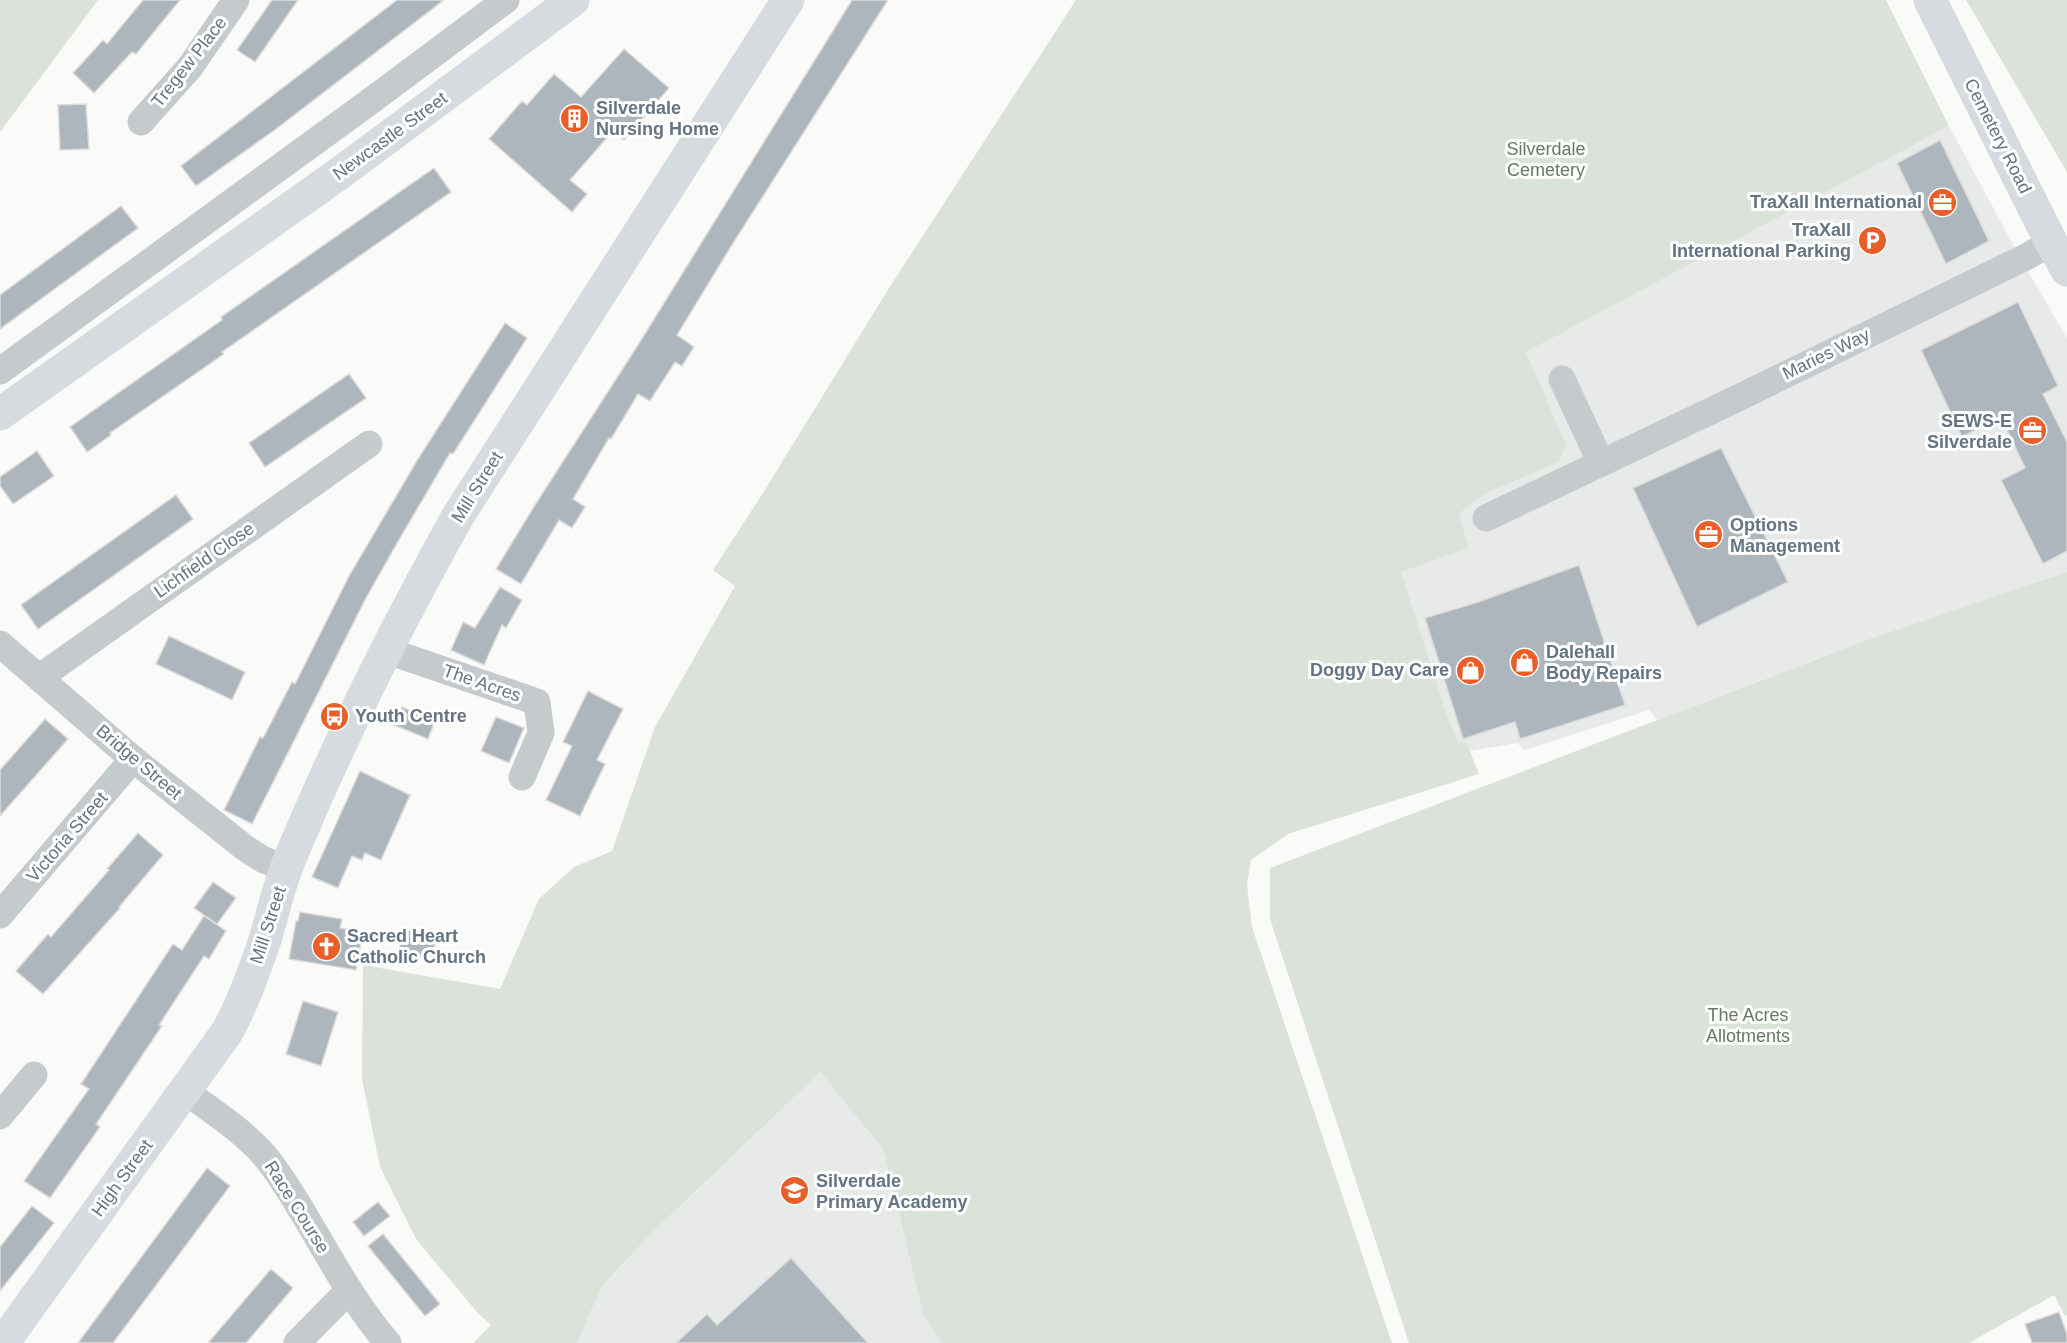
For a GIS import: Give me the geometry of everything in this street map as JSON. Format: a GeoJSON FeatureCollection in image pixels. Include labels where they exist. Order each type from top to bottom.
{"type":"FeatureCollection","features":[{"type":"Feature","properties":{"kind":"street","name":"Tregew Place"},"geometry":{"type":"LineString","coordinates":[[141,122],[190,67],[236,0]]}},
{"type":"Feature","properties":{"kind":"street"},"geometry":{"type":"LineString","coordinates":[[0,371],[506,0]]}},
{"type":"Feature","properties":{"kind":"street","name":"Newcastle Street"},"geometry":{"type":"LineString","coordinates":[[2,407],[340,173],[573,0]]}},
{"type":"Feature","properties":{"kind":"street","name":"Mill Street"},"geometry":{"type":"LineString","coordinates":[[238,1011],[264,942],[286,869],[385,650],[458,516],[788,0]]}},
{"type":"Feature","properties":{"kind":"street","name":"Cemetery Road"},"geometry":{"type":"LineString","coordinates":[[1930,0],[2067,270]]}},
{"type":"Feature","properties":{"kind":"street"},"geometry":{"type":"LineString","coordinates":[[184,237],[205,268]]}},
{"type":"Feature","properties":{"kind":"street","name":"Maries Way"},"geometry":{"type":"LineString","coordinates":[[1486,518],[1738,398],[2028,256],[2051,242]]}},
{"type":"Feature","properties":{"kind":"street"},"geometry":{"type":"LineString","coordinates":[[1562,380],[1600,463]]}},
{"type":"Feature","properties":{"kind":"street","name":"Lichfield Close"},"geometry":{"type":"LineString","coordinates":[[39,677],[369,444]]}},
{"type":"Feature","properties":{"kind":"street","name":"Bridge Street"},"geometry":{"type":"LineString","coordinates":[[0,644],[134,759],[245,848],[262,859],[286,869]]}},
{"type":"Feature","properties":{"kind":"street","name":"The Acres"},"geometry":{"type":"LineString","coordinates":[[385,650],[537,702],[541,733],[522,777]]}},
{"type":"Feature","properties":{"kind":"street","name":"Victoria Street"},"geometry":{"type":"LineString","coordinates":[[0,915],[134,759]]}},
{"type":"Feature","properties":{"kind":"street","name":"High Street"},"geometry":{"type":"LineString","coordinates":[[3,1343],[227,1032],[238,1011]]}},
{"type":"Feature","properties":{"kind":"street"},"geometry":{"type":"LineString","coordinates":[[0,1116],[34,1075]]}},
{"type":"Feature","properties":{"kind":"street","name":"Race Course"},"geometry":{"type":"LineString","coordinates":[[185,1091],[242,1134],[262,1153],[294,1199],[349,1290],[371,1323],[388,1343]]}},
{"type":"Feature","properties":{"kind":"street"},"geometry":{"type":"LineString","coordinates":[[297,1343],[349,1290]]}},
{"type":"Feature","properties":{"kind":"shaded area"},"geometry":{"type":"Polygon","coordinates":[[[1949,126],[2067,338],[2067,572],[1872,638],[1657,720],[1649,710],[1525,750],[1517,743],[1469,751],[1466,744],[1458,741],[1446,712],[1400,572],[1469,548],[1459,514],[1483,495],[1559,462],[1526,352],[1949,126]]]}},
{"type":"Feature","properties":{"kind":"shaded area","name":"Silverdale Primary Academy"},"geometry":{"type":"Polygon","coordinates":[[[820,1072],[883,1149],[924,1317],[941,1343],[577,1343],[602,1286],[651,1234],[820,1072]]]}},
{"type":"Feature","properties":{"kind":"green space"},"geometry":{"type":"Polygon","coordinates":[[[0,0],[98,0],[0,132],[0,0]]]}},
{"type":"Feature","properties":{"kind":"green space","name":"Silverdale Cemetery"},"geometry":{"type":"Polygon","coordinates":[[[1076,0],[1886,0],[1949,126],[1526,352],[1566,445],[1559,462],[1483,495],[1459,514],[1469,548],[1401,572],[1446,712],[1458,741],[1467,744],[1479,774],[1288,834],[1251,860],[1247,885],[1252,927],[1392,1343],[941,1343],[924,1317],[883,1149],[820,1072],[651,1234],[602,1286],[577,1343],[473,1343],[491,1325],[477,1312],[416,1239],[380,1167],[362,1079],[363,965],[500,989],[539,899],[574,867],[612,851],[655,727],[735,586],[713,570],[889,288],[1076,0]]]}},
{"type":"Feature","properties":{"kind":"green space"},"geometry":{"type":"Polygon","coordinates":[[[1966,0],[2067,0],[2067,172],[1966,0]]]}},
{"type":"Feature","properties":{"kind":"green space","name":"The Acres Allotments"},"geometry":{"type":"Polygon","coordinates":[[[2067,572],[2067,1315],[2065,1316],[2054,1295],[1969,1343],[1409,1343],[1270,919],[1270,868],[1872,638],[2067,572]]]}},
{"type":"Feature","properties":{"kind":"building"},"geometry":{"type":"Polygon","coordinates":[[[143,0],[180,0],[136,54],[132,52],[94,93],[73,73],[103,40],[107,44],[143,0]]]}},
{"type":"Feature","properties":{"kind":"building"},"geometry":{"type":"Polygon","coordinates":[[[272,0],[298,0],[255,62],[237,50],[272,0]]]}},
{"type":"Feature","properties":{"kind":"building"},"geometry":{"type":"Polygon","coordinates":[[[397,0],[444,0],[276,129],[196,186],[181,166],[397,0]]]}},
{"type":"Feature","properties":{"kind":"building"},"geometry":{"type":"Polygon","coordinates":[[[852,0],[888,0],[677,335],[694,347],[682,366],[675,362],[650,401],[638,394],[573,499],[585,507],[572,528],[559,520],[521,584],[496,569],[852,0]]]}},
{"type":"Feature","properties":{"kind":"building","name":"Silverdale Nursing Home"},"geometry":{"type":"Polygon","coordinates":[[[624,49],[669,88],[624,140],[613,131],[570,180],[587,194],[572,212],[489,139],[522,101],[527,105],[554,74],[581,97],[624,49]]]}},
{"type":"Feature","properties":{"kind":"building"},"geometry":{"type":"Polygon","coordinates":[[[86,104],[89,149],[60,150],[58,105],[86,104]]]}},
{"type":"Feature","properties":{"kind":"building","name":"TraXall International"},"geometry":{"type":"Polygon","coordinates":[[[1940,140],[1989,241],[1946,264],[1897,163],[1940,140]]]}},
{"type":"Feature","properties":{"kind":"building"},"geometry":{"type":"Polygon","coordinates":[[[434,168],[451,192],[222,352],[224,354],[110,433],[111,435],[87,452],[70,427],[222,320],[221,317],[434,168]]]}},
{"type":"Feature","properties":{"kind":"building"},"geometry":{"type":"Polygon","coordinates":[[[121,206],[138,228],[0,329],[0,295],[121,206]]]}},
{"type":"Feature","properties":{"kind":"building","name":"SEWS-E Silverdale"},"geometry":{"type":"Polygon","coordinates":[[[2018,302],[2058,386],[2043,394],[2067,442],[2067,551],[2043,564],[2001,480],[2025,468],[2001,417],[1962,437],[1921,350],[2018,302]]]}},
{"type":"Feature","properties":{"kind":"building"},"geometry":{"type":"Polygon","coordinates":[[[505,323],[527,338],[453,454],[450,453],[366,598],[252,824],[224,810],[260,737],[263,738],[292,682],[295,684],[349,576],[418,459],[505,323]]]}},
{"type":"Feature","properties":{"kind":"building"},"geometry":{"type":"Polygon","coordinates":[[[349,374],[366,398],[265,467],[249,443],[349,374]]]}},
{"type":"Feature","properties":{"kind":"building","name":"Options Management"},"geometry":{"type":"Polygon","coordinates":[[[1721,448],[1788,582],[1697,627],[1633,488],[1721,448]]]}},
{"type":"Feature","properties":{"kind":"building"},"geometry":{"type":"Polygon","coordinates":[[[37,451],[54,476],[13,504],[0,486],[0,477],[37,451]]]}},
{"type":"Feature","properties":{"kind":"building"},"geometry":{"type":"Polygon","coordinates":[[[176,495],[193,519],[38,629],[21,605],[176,495]]]}},
{"type":"Feature","properties":{"kind":"building"},"geometry":{"type":"Polygon","coordinates":[[[1579,565],[1625,705],[1520,739],[1515,722],[1463,739],[1425,618],[1478,602],[1579,565]]]}},
{"type":"Feature","properties":{"kind":"building"},"geometry":{"type":"Polygon","coordinates":[[[500,587],[522,600],[506,628],[502,625],[484,665],[451,650],[463,622],[475,628],[500,587]]]}},
{"type":"Feature","properties":{"kind":"building"},"geometry":{"type":"Polygon","coordinates":[[[169,636],[245,672],[232,700],[156,664],[169,636]]]}},
{"type":"Feature","properties":{"kind":"building"},"geometry":{"type":"Polygon","coordinates":[[[588,691],[623,709],[597,760],[605,764],[580,816],[546,800],[572,746],[563,742],[588,691]]]}},
{"type":"Feature","properties":{"kind":"building"},"geometry":{"type":"Polygon","coordinates":[[[402,707],[435,721],[428,739],[394,725],[402,707]]]}},
{"type":"Feature","properties":{"kind":"building"},"geometry":{"type":"Polygon","coordinates":[[[496,717],[524,728],[509,763],[481,751],[496,717]]]}},
{"type":"Feature","properties":{"kind":"building"},"geometry":{"type":"Polygon","coordinates":[[[45,719],[68,739],[0,816],[0,770],[45,719]]]}},
{"type":"Feature","properties":{"kind":"building"},"geometry":{"type":"Polygon","coordinates":[[[360,771],[410,795],[381,860],[365,853],[362,860],[352,856],[338,888],[312,877],[360,771]]]}},
{"type":"Feature","properties":{"kind":"building"},"geometry":{"type":"Polygon","coordinates":[[[138,833],[163,855],[120,908],[43,994],[16,971],[48,934],[51,937],[138,833]]]}},
{"type":"Feature","properties":{"kind":"building"},"geometry":{"type":"Polygon","coordinates":[[[213,882],[236,898],[217,924],[194,908],[213,882]]]}},
{"type":"Feature","properties":{"kind":"building","name":"Sacred Heart Catholic Church"},"geometry":{"type":"Polygon","coordinates":[[[300,912],[342,919],[340,928],[363,932],[356,970],[289,959],[296,921],[298,921],[300,912]]]}},
{"type":"Feature","properties":{"kind":"building"},"geometry":{"type":"Polygon","coordinates":[[[204,916],[226,931],[209,959],[204,956],[159,1025],[162,1026],[96,1124],[100,1127],[50,1198],[24,1181],[89,1089],[81,1084],[173,944],[182,950],[204,916]]]}},
{"type":"Feature","properties":{"kind":"building"},"geometry":{"type":"Polygon","coordinates":[[[407,930],[439,935],[428,961],[399,948],[407,930]]]}},
{"type":"Feature","properties":{"kind":"building"},"geometry":{"type":"Polygon","coordinates":[[[303,1001],[338,1012],[321,1066],[286,1054],[303,1001]]]}},
{"type":"Feature","properties":{"kind":"building"},"geometry":{"type":"Polygon","coordinates":[[[207,1168],[230,1186],[113,1343],[78,1343],[207,1168]]]}},
{"type":"Feature","properties":{"kind":"building"},"geometry":{"type":"Polygon","coordinates":[[[378,1202],[390,1216],[364,1236],[353,1222],[378,1202]]]}},
{"type":"Feature","properties":{"kind":"building"},"geometry":{"type":"Polygon","coordinates":[[[32,1206],[54,1223],[0,1291],[0,1247],[32,1206]]]}},
{"type":"Feature","properties":{"kind":"building"},"geometry":{"type":"Polygon","coordinates":[[[383,1234],[440,1304],[425,1316],[368,1246],[383,1234]]]}},
{"type":"Feature","properties":{"kind":"building"},"geometry":{"type":"Polygon","coordinates":[[[791,1258],[868,1343],[676,1343],[707,1314],[717,1325],[791,1258]]]}},
{"type":"Feature","properties":{"kind":"building"},"geometry":{"type":"Polygon","coordinates":[[[271,1269],[293,1288],[246,1343],[208,1343],[271,1269]]]}},
{"type":"Feature","properties":{"kind":"building"},"geometry":{"type":"Polygon","coordinates":[[[2059,1312],[2067,1334],[2067,1343],[2032,1343],[2025,1324],[2059,1312]]]}},
{"type":"Feature","properties":{"kind":"place","name":"Silverdale Nursing Home"},"geometry":{"type":"Point","coordinates":[575,118]}},
{"type":"Feature","properties":{"kind":"place","name":"TraXall International"},"geometry":{"type":"Point","coordinates":[1943,202]}},
{"type":"Feature","properties":{"kind":"place","name":"TraXall International Parking"},"geometry":{"type":"Point","coordinates":[1872,240]}},
{"type":"Feature","properties":{"kind":"place","name":"SEWS-E Silverdale"},"geometry":{"type":"Point","coordinates":[2033,431]}},
{"type":"Feature","properties":{"kind":"place","name":"Options Management"},"geometry":{"type":"Point","coordinates":[1709,535]}},
{"type":"Feature","properties":{"kind":"place","name":"Dalehall Body Repairs"},"geometry":{"type":"Point","coordinates":[1525,662]}},
{"type":"Feature","properties":{"kind":"place","name":"Doggy Day Care"},"geometry":{"type":"Point","coordinates":[1470,670]}},
{"type":"Feature","properties":{"kind":"place","name":"Youth Centre"},"geometry":{"type":"Point","coordinates":[334,716]}},
{"type":"Feature","properties":{"kind":"place","name":"Sacred Heart Catholic Church"},"geometry":{"type":"Point","coordinates":[326,946]}},
{"type":"Feature","properties":{"kind":"place","name":"Silverdale Primary Academy"},"geometry":{"type":"Point","coordinates":[795,1191]}}]}
